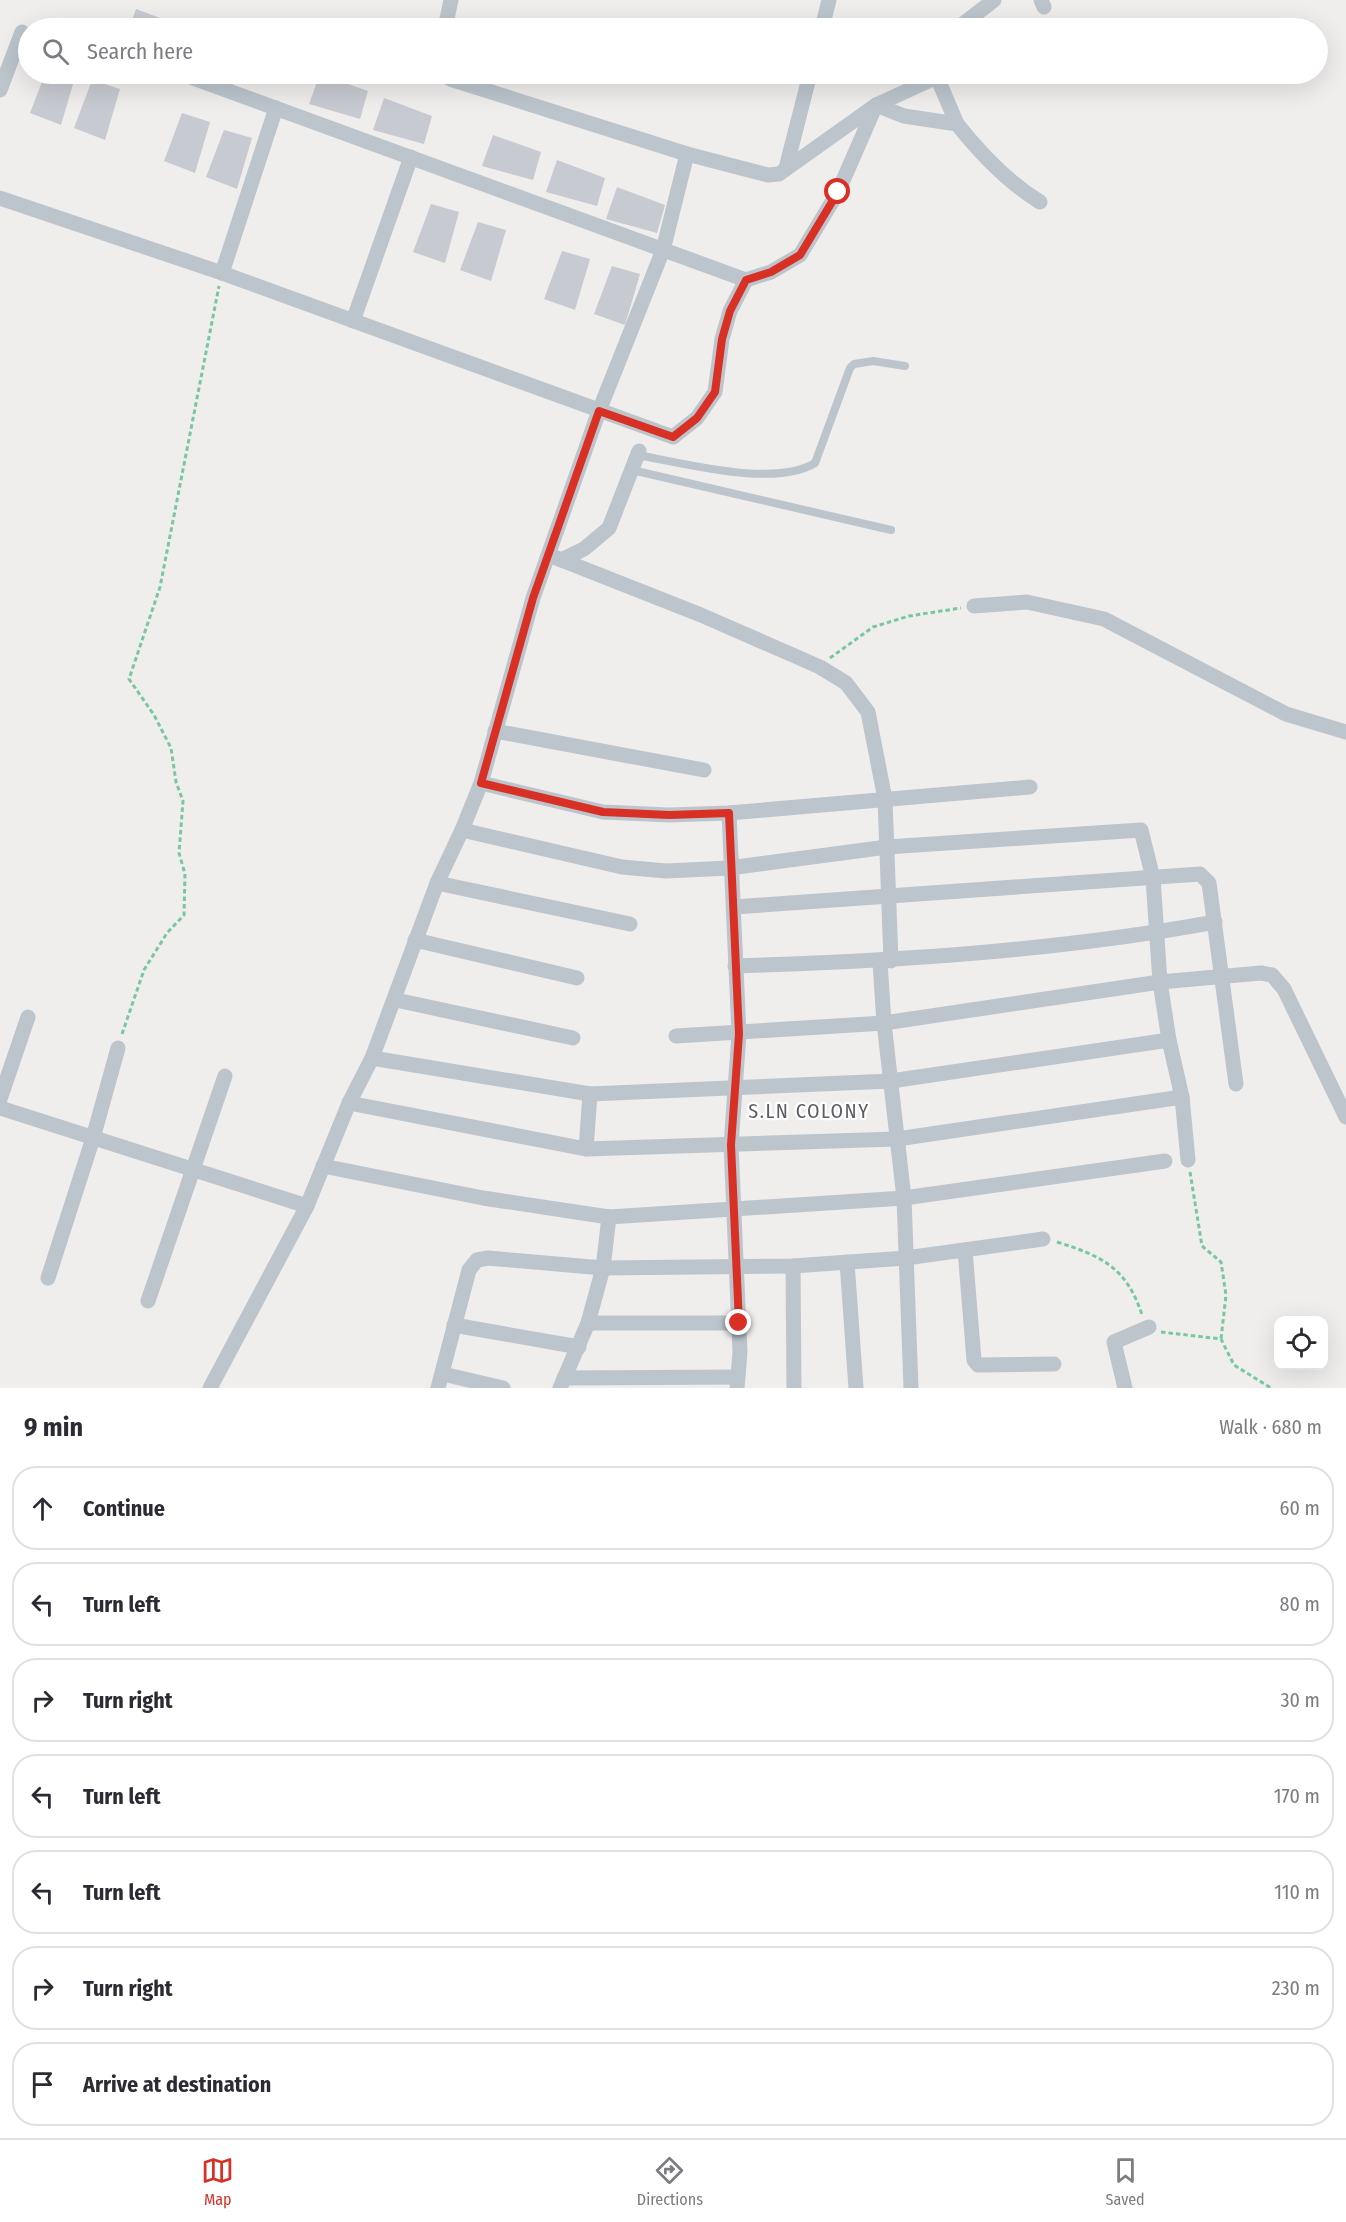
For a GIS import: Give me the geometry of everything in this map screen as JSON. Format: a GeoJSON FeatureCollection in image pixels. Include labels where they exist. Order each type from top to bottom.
{"type":"FeatureCollection","features":[{"type":"Feature","properties":{"kind":"street"},"geometry":{"type":"LineString","coordinates":[[447,18],[451,0]]}},
{"type":"Feature","properties":{"kind":"street"},"geometry":{"type":"LineString","coordinates":[[824,18],[829,0]]}},
{"type":"Feature","properties":{"kind":"street"},"geometry":{"type":"LineString","coordinates":[[971,18],[994,0]]}},
{"type":"Feature","properties":{"kind":"street"},"geometry":{"type":"LineString","coordinates":[[0,90],[18,43]]}},
{"type":"Feature","properties":{"kind":"street"},"geometry":{"type":"LineString","coordinates":[[210,84],[746,280],[771,272],[800,255],[838,192],[876,105]]}},
{"type":"Feature","properties":{"kind":"street"},"geometry":{"type":"LineString","coordinates":[[466,84],[687,154],[768,175],[779,174],[876,105],[919,84]]}},
{"type":"Feature","properties":{"kind":"street"},"geometry":{"type":"LineString","coordinates":[[786,168],[807,84]]}},
{"type":"Feature","properties":{"kind":"street"},"geometry":{"type":"LineString","coordinates":[[941,84],[957,124],[973,144],[1027,194],[1040,202]]}},
{"type":"Feature","properties":{"kind":"street"},"geometry":{"type":"LineString","coordinates":[[876,105],[904,116],[957,124]]}},
{"type":"Feature","properties":{"kind":"street"},"geometry":{"type":"LineString","coordinates":[[222,273],[276,108]]}},
{"type":"Feature","properties":{"kind":"street"},"geometry":{"type":"LineString","coordinates":[[210,1388],[307,1206],[349,1103],[372,1058],[396,1000],[415,940],[481,783],[533,598],[555,558],[599,411],[663,250],[687,154]]}},
{"type":"Feature","properties":{"kind":"street"},"geometry":{"type":"LineString","coordinates":[[352,321],[411,157]]}},
{"type":"Feature","properties":{"kind":"street"},"geometry":{"type":"LineString","coordinates":[[0,198],[222,273],[673,437],[697,418],[715,392],[722,339],[730,311],[746,280]]}},
{"type":"Feature","properties":{"kind":"street"},"geometry":{"type":"LineString","coordinates":[[555,558],[584,549],[609,528],[638,453]]}},
{"type":"Feature","properties":{"kind":"street"},"geometry":{"type":"LineString","coordinates":[[555,558],[701,615],[819,667],[846,683],[868,712],[885,799],[889,898],[884,1023],[904,1198],[911,1388]]}},
{"type":"Feature","properties":{"kind":"street"},"geometry":{"type":"LineString","coordinates":[[974,606],[1027,603],[1104,619],[1278,710],[1346,732]]}},
{"type":"Feature","properties":{"kind":"street"},"geometry":{"type":"LineString","coordinates":[[495,731],[704,770]]}},
{"type":"Feature","properties":{"kind":"street"},"geometry":{"type":"LineString","coordinates":[[481,783],[603,812],[669,815],[729,813],[1030,787]]}},
{"type":"Feature","properties":{"kind":"street"},"geometry":{"type":"LineString","coordinates":[[609,1216],[603,1268],[588,1323],[562,1383],[737,1383],[739,1323],[736,1208],[731,1145],[739,1034],[734,906],[729,868],[729,813]]}},
{"type":"Feature","properties":{"kind":"street"},"geometry":{"type":"LineString","coordinates":[[462,830],[633,869],[666,871],[729,868],[887,847],[1136,828],[1143,832],[1153,878],[1160,982],[1169,1040],[1182,1098],[1188,1160]]}},
{"type":"Feature","properties":{"kind":"street"},"geometry":{"type":"LineString","coordinates":[[734,906],[889,898],[1196,873],[1203,876],[1209,884],[1236,1084]]}},
{"type":"Feature","properties":{"kind":"street"},"geometry":{"type":"LineString","coordinates":[[437,884],[630,924]]}},
{"type":"Feature","properties":{"kind":"street"},"geometry":{"type":"LineString","coordinates":[[735,966],[886,962],[1156,932],[1215,922]]}},
{"type":"Feature","properties":{"kind":"street"},"geometry":{"type":"LineString","coordinates":[[415,940],[577,978]]}},
{"type":"Feature","properties":{"kind":"street"},"geometry":{"type":"LineString","coordinates":[[676,1036],[739,1034],[884,1023],[1160,982],[1261,973],[1278,980],[1346,1117]]}},
{"type":"Feature","properties":{"kind":"street"},"geometry":{"type":"LineString","coordinates":[[396,1000],[573,1038]]}},
{"type":"Feature","properties":{"kind":"street"},"geometry":{"type":"LineString","coordinates":[[0,1099],[27,1017]]}},
{"type":"Feature","properties":{"kind":"street"},"geometry":{"type":"LineString","coordinates":[[372,1058],[591,1094],[734,1086],[891,1081],[1169,1040]]}},
{"type":"Feature","properties":{"kind":"street"},"geometry":{"type":"LineString","coordinates":[[48,1278],[93,1138],[118,1048]]}},
{"type":"Feature","properties":{"kind":"street"},"geometry":{"type":"LineString","coordinates":[[148,1301],[225,1076]]}},
{"type":"Feature","properties":{"kind":"street"},"geometry":{"type":"LineString","coordinates":[[586,1149],[591,1094]]}},
{"type":"Feature","properties":{"kind":"street"},"geometry":{"type":"LineString","coordinates":[[349,1103],[586,1149],[897,1139],[1182,1098]]}},
{"type":"Feature","properties":{"kind":"street"},"geometry":{"type":"LineString","coordinates":[[0,1108],[307,1206]]}},
{"type":"Feature","properties":{"kind":"street"},"geometry":{"type":"LineString","coordinates":[[323,1166],[483,1198],[609,1216],[904,1198],[1165,1161]]}},
{"type":"Feature","properties":{"kind":"street"},"geometry":{"type":"LineString","coordinates":[[503,1388],[440,1381],[469,1270],[477,1260],[488,1258],[603,1268],[793,1266],[906,1258],[1042,1239]]}},
{"type":"Feature","properties":{"kind":"street"},"geometry":{"type":"LineString","coordinates":[[965,1250],[974,1360],[978,1365],[1054,1364]]}},
{"type":"Feature","properties":{"kind":"street"},"geometry":{"type":"LineString","coordinates":[[847,1262],[856,1388]]}},
{"type":"Feature","properties":{"kind":"street"},"geometry":{"type":"LineString","coordinates":[[793,1266],[794,1388]]}},
{"type":"Feature","properties":{"kind":"street"},"geometry":{"type":"LineString","coordinates":[[588,1323],[739,1323]]}},
{"type":"Feature","properties":{"kind":"street"},"geometry":{"type":"LineString","coordinates":[[454,1325],[579,1347]]}},
{"type":"Feature","properties":{"kind":"street"},"geometry":{"type":"LineString","coordinates":[[1125,1388],[1114,1342],[1149,1327]]}},
{"type":"Feature","properties":{"kind":"lane"},"geometry":{"type":"LineString","coordinates":[[638,453],[764,475],[804,469],[815,463],[850,368],[854,364],[873,361],[905,366]]}},
{"type":"Feature","properties":{"kind":"lane"},"geometry":{"type":"LineString","coordinates":[[632,470],[891,530]]}},
{"type":"Feature","properties":{"kind":"path"},"geometry":{"type":"LineString","coordinates":[[118,1048],[144,970],[167,933],[184,915],[185,874],[179,853],[183,801],[176,782],[171,748],[154,715],[129,680],[160,587],[222,273]]}},
{"type":"Feature","properties":{"kind":"path"},"geometry":{"type":"LineString","coordinates":[[819,667],[873,627],[909,616],[974,606]]}},
{"type":"Feature","properties":{"kind":"path"},"geometry":{"type":"LineString","coordinates":[[1188,1160],[1202,1246],[1221,1262],[1226,1295],[1221,1339],[1234,1365],[1271,1388]]}},
{"type":"Feature","properties":{"kind":"path"},"geometry":{"type":"LineString","coordinates":[[1042,1239],[1094,1254],[1111,1264],[1135,1294],[1149,1327],[1159,1332],[1221,1339]]}},
{"type":"Feature","properties":{"kind":"building"},"geometry":{"type":"Polygon","coordinates":[[[136,9],[160,18],[133,18],[136,9]]]}},
{"type":"Feature","properties":{"kind":"building"},"geometry":{"type":"Polygon","coordinates":[[[41,84],[73,84],[61,125],[30,113],[41,84]]]}},
{"type":"Feature","properties":{"kind":"building"},"geometry":{"type":"Polygon","coordinates":[[[90,84],[104,84],[120,89],[105,140],[74,128],[90,84]]]}},
{"type":"Feature","properties":{"kind":"building"},"geometry":{"type":"Polygon","coordinates":[[[316,84],[348,84],[368,91],[360,119],[309,104],[316,84]]]}},
{"type":"Feature","properties":{"kind":"building"},"geometry":{"type":"Polygon","coordinates":[[[384,98],[432,116],[424,144],[373,130],[384,98]]]}},
{"type":"Feature","properties":{"kind":"building"},"geometry":{"type":"Polygon","coordinates":[[[182,113],[210,122],[195,173],[164,161],[182,113]]]}},
{"type":"Feature","properties":{"kind":"building"},"geometry":{"type":"Polygon","coordinates":[[[224,130],[252,138],[237,189],[206,177],[224,130]]]}},
{"type":"Feature","properties":{"kind":"building"},"geometry":{"type":"Polygon","coordinates":[[[493,135],[541,152],[533,180],[482,166],[493,135]]]}},
{"type":"Feature","properties":{"kind":"building"},"geometry":{"type":"Polygon","coordinates":[[[557,160],[605,178],[597,206],[546,192],[557,160]]]}},
{"type":"Feature","properties":{"kind":"building"},"geometry":{"type":"Polygon","coordinates":[[[617,187],[665,205],[657,233],[606,219],[617,187]]]}},
{"type":"Feature","properties":{"kind":"building"},"geometry":{"type":"Polygon","coordinates":[[[431,204],[459,212],[445,263],[413,252],[431,204]]]}},
{"type":"Feature","properties":{"kind":"building"},"geometry":{"type":"Polygon","coordinates":[[[478,222],[506,230],[491,281],[460,270],[478,222]]]}},
{"type":"Feature","properties":{"kind":"building"},"geometry":{"type":"Polygon","coordinates":[[[562,251],[590,259],[575,310],[544,299],[562,251]]]}},
{"type":"Feature","properties":{"kind":"building"},"geometry":{"type":"Polygon","coordinates":[[[612,266],[640,274],[625,325],[594,314],[612,266]]]}},
{"type":"Feature","properties":{"kind":"district","name":"S.LN COLONY"},"geometry":{"type":"Point","coordinates":[809,1111]}},
{"type":"Feature","properties":{"kind":"route"},"geometry":{"type":"LineString","coordinates":[[739,1323],[736,1208],[731,1145],[739,1034],[734,906],[729,868],[729,813],[669,815],[603,812],[481,783],[533,598],[599,411],[673,437],[697,418],[715,392],[722,339],[730,311],[746,280],[771,272],[800,255],[838,192]]}}]}
